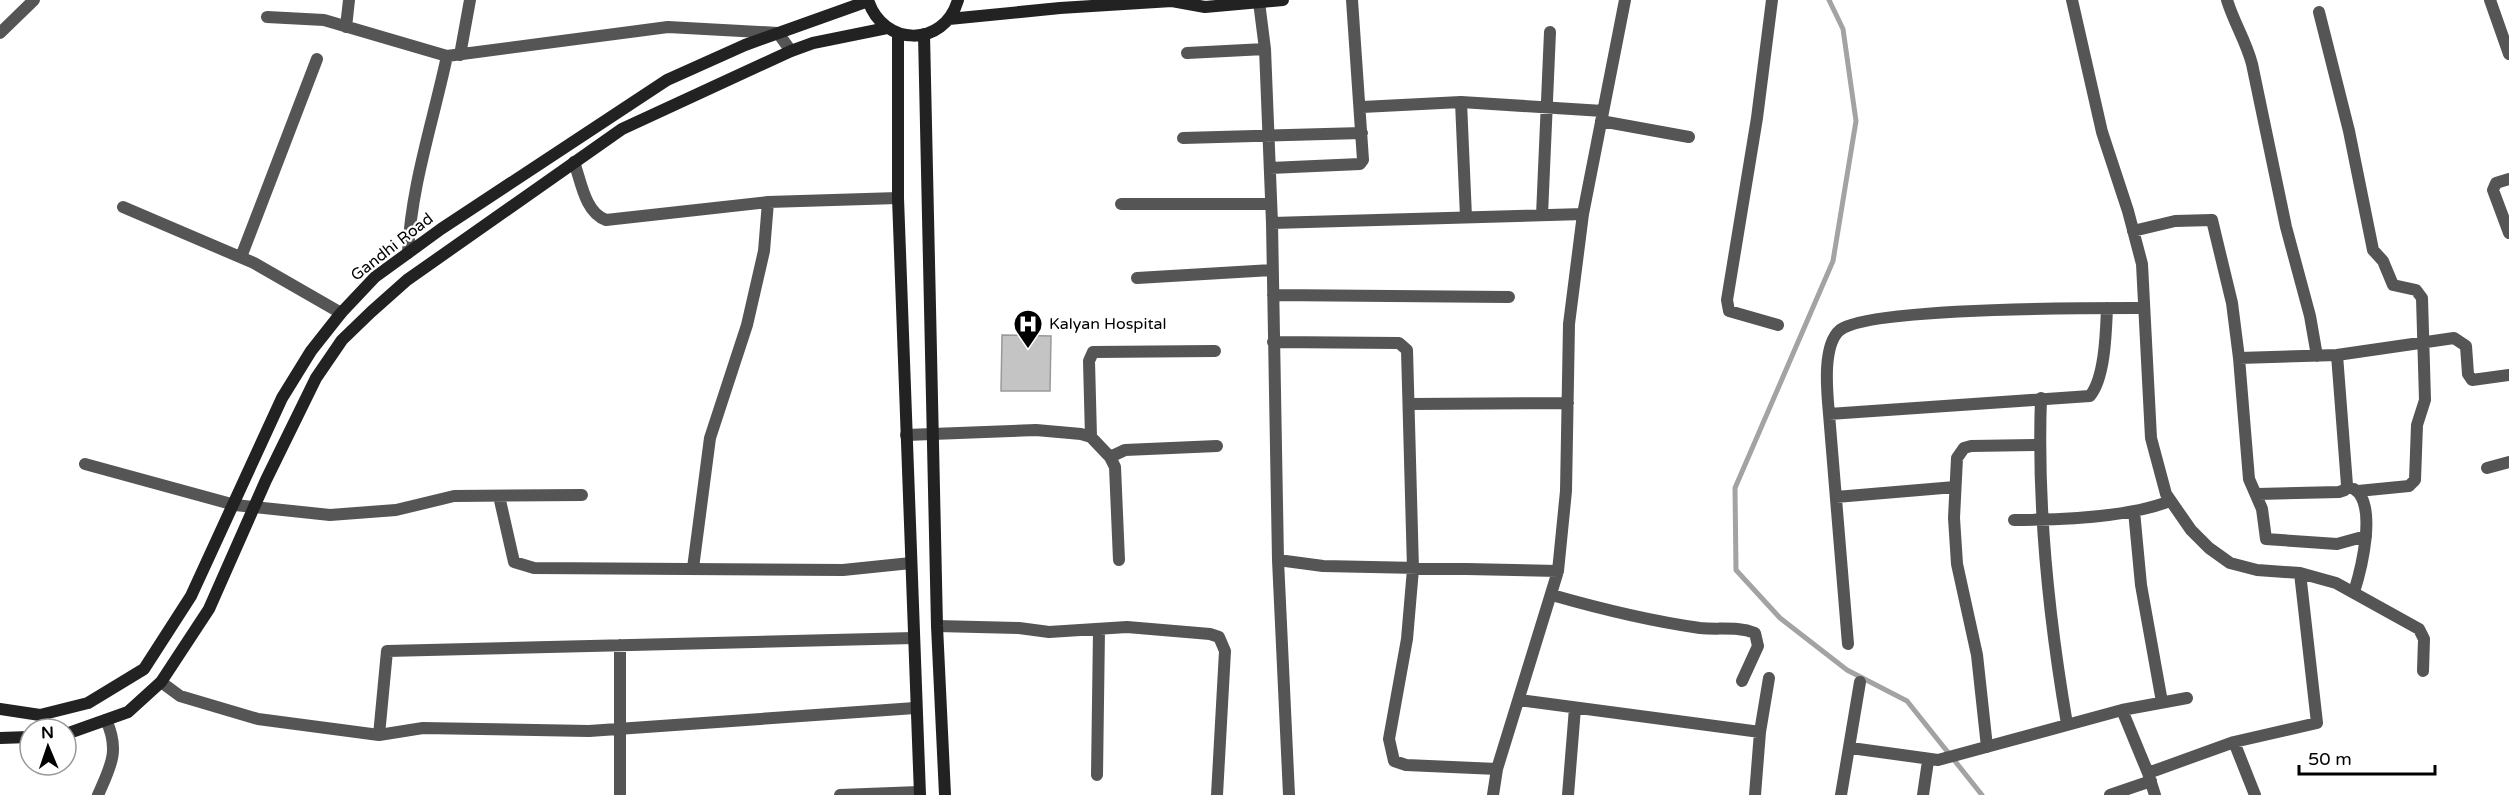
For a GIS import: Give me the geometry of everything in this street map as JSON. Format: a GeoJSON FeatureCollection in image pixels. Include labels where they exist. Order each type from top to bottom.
{"type":"FeatureCollection","features":[{"type":"Feature","properties":{"kind":"main road"},"geometry":{"type":"LineString","coordinates":[[868,0],[872,11],[893,31],[915,708],[920,794]]}},
{"type":"Feature","properties":{"kind":"main road","name":"Gandhi Road"},"geometry":{"type":"LineString","coordinates":[[0,709],[40,715],[88,703],[144,669],[191,596],[235,505],[282,398],[310,351],[375,277],[667,80],[778,33],[868,0]]}},
{"type":"Feature","properties":{"kind":"main road"},"geometry":{"type":"LineString","coordinates":[[78,730],[128,712],[160,682],[209,609],[253,508],[316,378],[342,340],[407,280],[622,129],[813,43],[893,31],[924,34],[938,29],[949,20],[958,0]]}},
{"type":"Feature","properties":{"kind":"main road"},"geometry":{"type":"LineString","coordinates":[[949,20],[1173,0],[1205,7],[1283,0]]}},
{"type":"Feature","properties":{"kind":"main road"},"geometry":{"type":"LineString","coordinates":[[924,34],[937,626],[945,795]]}},
{"type":"Feature","properties":{"kind":"main road"},"geometry":{"type":"LineString","coordinates":[[0,738],[18,737]]}},
{"type":"Feature","properties":{"kind":"street"},"geometry":{"type":"LineString","coordinates":[[0,33],[34,0]]}},
{"type":"Feature","properties":{"kind":"street"},"geometry":{"type":"LineString","coordinates":[[346,27],[349,0]]}},
{"type":"Feature","properties":{"kind":"street"},"geometry":{"type":"LineString","coordinates":[[460,55],[470,0]]}},
{"type":"Feature","properties":{"kind":"street"},"geometry":{"type":"LineString","coordinates":[[1270,168],[1360,164],[1364,160],[1362,107],[1352,0]]}},
{"type":"Feature","properties":{"kind":"street"},"geometry":{"type":"LineString","coordinates":[[1493,795],[1497,769],[1558,571],[1566,491],[1569,324],[1583,214],[1625,0]]}},
{"type":"Feature","properties":{"kind":"street"},"geometry":{"type":"LineString","coordinates":[[1772,0],[1757,118],[1727,300],[1729,310],[1736,315],[1778,325]]}},
{"type":"Feature","properties":{"kind":"street"},"geometry":{"type":"LineString","coordinates":[[2072,0],[2102,132],[2142,264],[2151,438],[2166,494],[2208,548],[2230,563],[2257,570],[2300,573],[2336,583],[2419,629],[2424,639],[2423,671]]}},
{"type":"Feature","properties":{"kind":"street"},"geometry":{"type":"LineString","coordinates":[[2227,0],[2232,18],[2246,42],[2252,64],[2286,228],[2310,316],[2317,356]]}},
{"type":"Feature","properties":{"kind":"street"},"geometry":{"type":"LineString","coordinates":[[2490,0],[2509,54]]}},
{"type":"Feature","properties":{"kind":"street"},"geometry":{"type":"LineString","coordinates":[[1259,2],[1265,49],[1269,135],[1278,560],[1289,795]]}},
{"type":"Feature","properties":{"kind":"street"},"geometry":{"type":"LineString","coordinates":[[2257,494],[2339,492],[2353,488],[2409,486],[2415,480],[2417,424],[2425,400],[2420,294],[2416,290],[2393,285],[2383,261],[2373,250],[2354,153],[2319,12]]}},
{"type":"Feature","properties":{"kind":"street"},"geometry":{"type":"LineString","coordinates":[[267,17],[324,20],[447,56],[668,27],[778,33],[791,51]]}},
{"type":"Feature","properties":{"kind":"street"},"geometry":{"type":"LineString","coordinates":[[1542,215],[1550,32]]}},
{"type":"Feature","properties":{"kind":"street"},"geometry":{"type":"LineString","coordinates":[[1187,53],[1265,49]]}},
{"type":"Feature","properties":{"kind":"street"},"geometry":{"type":"LineString","coordinates":[[408,253],[409,214],[447,56]]}},
{"type":"Feature","properties":{"kind":"street"},"geometry":{"type":"LineString","coordinates":[[241,257],[317,59]]}},
{"type":"Feature","properties":{"kind":"street"},"geometry":{"type":"LineString","coordinates":[[1362,107],[1461,102],[1545,107],[1602,116],[1689,137]]}},
{"type":"Feature","properties":{"kind":"street"},"geometry":{"type":"LineString","coordinates":[[1461,102],[1466,217]]}},
{"type":"Feature","properties":{"kind":"street"},"geometry":{"type":"LineString","coordinates":[[1183,138],[1362,133]]}},
{"type":"Feature","properties":{"kind":"street"},"geometry":{"type":"LineString","coordinates":[[574,162],[591,210],[596,217],[606,220],[768,202],[898,198]]}},
{"type":"Feature","properties":{"kind":"street"},"geometry":{"type":"LineString","coordinates":[[2509,179],[2496,183],[2493,190],[2509,233]]}},
{"type":"Feature","properties":{"kind":"street"},"geometry":{"type":"LineString","coordinates":[[693,568],[710,438],[747,325],[764,251],[768,202]]}},
{"type":"Feature","properties":{"kind":"street"},"geometry":{"type":"LineString","coordinates":[[1121,204],[1271,204]]}},
{"type":"Feature","properties":{"kind":"street"},"geometry":{"type":"LineString","coordinates":[[123,207],[241,257],[341,313]]}},
{"type":"Feature","properties":{"kind":"street"},"geometry":{"type":"LineString","coordinates":[[1272,222],[1583,214]]}},
{"type":"Feature","properties":{"kind":"street"},"geometry":{"type":"LineString","coordinates":[[2133,231],[2175,221],[2212,220],[2224,264],[2239,358],[2249,479],[2262,509],[2266,539],[2337,544],[2366,536]]}},
{"type":"Feature","properties":{"kind":"street"},"geometry":{"type":"LineString","coordinates":[[1137,278],[1272,270]]}},
{"type":"Feature","properties":{"kind":"street"},"geometry":{"type":"LineString","coordinates":[[1273,295],[1509,297]]}},
{"type":"Feature","properties":{"kind":"street"},"geometry":{"type":"LineString","coordinates":[[1829,414],[2090,396],[2095,390],[2105,348],[2107,308]]}},
{"type":"Feature","properties":{"kind":"street"},"geometry":{"type":"LineString","coordinates":[[1848,644],[1829,414],[1829,346],[1839,331],[1855,322],[1951,313],[2144,308]]}},
{"type":"Feature","properties":{"kind":"street"},"geometry":{"type":"LineString","coordinates":[[2239,358],[2337,355],[2454,338],[2462,341],[2466,346],[2468,374],[2472,380],[2509,375]]}},
{"type":"Feature","properties":{"kind":"street"},"geometry":{"type":"LineString","coordinates":[[1273,342],[1399,343],[1407,350],[1409,356],[1413,569],[1407,639],[1389,739],[1394,761],[1406,765],[1497,769]]}},
{"type":"Feature","properties":{"kind":"street"},"geometry":{"type":"LineString","coordinates":[[1091,437],[1089,361],[1093,352],[1215,351]]}},
{"type":"Feature","properties":{"kind":"street"},"geometry":{"type":"LineString","coordinates":[[2337,355],[2353,488],[2366,520],[2366,548],[2354,592]]}},
{"type":"Feature","properties":{"kind":"street"},"geometry":{"type":"LineString","coordinates":[[2042,398],[2040,445],[2049,598],[2067,724]]}},
{"type":"Feature","properties":{"kind":"street"},"geometry":{"type":"LineString","coordinates":[[1410,404],[1568,403]]}},
{"type":"Feature","properties":{"kind":"street"},"geometry":{"type":"LineString","coordinates":[[906,435],[933,436],[1036,430],[1091,437],[1110,457],[1114,467],[1119,560]]}},
{"type":"Feature","properties":{"kind":"street"},"geometry":{"type":"LineString","coordinates":[[1987,747],[1977,655],[1957,564],[1954,518],[1957,458],[1964,448],[2040,445]]}},
{"type":"Feature","properties":{"kind":"street"},"geometry":{"type":"LineString","coordinates":[[1110,457],[1125,450],[1216,446]]}},
{"type":"Feature","properties":{"kind":"street"},"geometry":{"type":"LineString","coordinates":[[2487,468],[2509,462]]}},
{"type":"Feature","properties":{"kind":"street"},"geometry":{"type":"LineString","coordinates":[[85,464],[235,505],[330,515],[396,510],[454,496],[582,495]]}},
{"type":"Feature","properties":{"kind":"street"},"geometry":{"type":"LineString","coordinates":[[1836,497],[1955,486]]}},
{"type":"Feature","properties":{"kind":"street"},"geometry":{"type":"LineString","coordinates":[[499,496],[514,562],[534,568],[843,570],[911,563]]}},
{"type":"Feature","properties":{"kind":"street"},"geometry":{"type":"LineString","coordinates":[[2014,520],[2045,520],[2134,511],[2149,509],[2170,501]]}},
{"type":"Feature","properties":{"kind":"street"},"geometry":{"type":"LineString","coordinates":[[2134,511],[2141,585],[2162,702]]}},
{"type":"Feature","properties":{"kind":"street"},"geometry":{"type":"LineString","coordinates":[[1278,560],[1323,566],[1558,571]]}},
{"type":"Feature","properties":{"kind":"street"},"geometry":{"type":"LineString","coordinates":[[2109,795],[2234,742],[2317,723],[2300,573]]}},
{"type":"Feature","properties":{"kind":"street"},"geometry":{"type":"LineString","coordinates":[[1552,595],[1648,619],[1702,628],[1746,629],[1755,633],[1758,646],[1742,681]]}},
{"type":"Feature","properties":{"kind":"street"},"geometry":{"type":"LineString","coordinates":[[937,626],[1019,628],[1049,632],[1127,627],[1210,634],[1223,643],[1216,795]]}},
{"type":"Feature","properties":{"kind":"street"},"geometry":{"type":"LineString","coordinates":[[1097,775],[1099,630]]}},
{"type":"Feature","properties":{"kind":"street"},"geometry":{"type":"LineString","coordinates":[[379,735],[387,651],[914,638]]}},
{"type":"Feature","properties":{"kind":"street"},"geometry":{"type":"LineString","coordinates":[[620,645],[620,795]]}},
{"type":"Feature","properties":{"kind":"street"},"geometry":{"type":"LineString","coordinates":[[1755,795],[1760,732],[1769,678]]}},
{"type":"Feature","properties":{"kind":"street"},"geometry":{"type":"LineString","coordinates":[[160,682],[180,696],[258,719],[379,735],[423,728],[619,729],[915,708]]}},
{"type":"Feature","properties":{"kind":"street"},"geometry":{"type":"LineString","coordinates":[[1841,795],[1851,748],[1860,682]]}},
{"type":"Feature","properties":{"kind":"street"},"geometry":{"type":"LineString","coordinates":[[1851,748],[1933,760],[1954,757],[2122,710],[2187,698]]}},
{"type":"Feature","properties":{"kind":"street"},"geometry":{"type":"LineString","coordinates":[[1519,700],[1760,732]]}},
{"type":"Feature","properties":{"kind":"street"},"geometry":{"type":"LineString","coordinates":[[1568,795],[1575,708]]}},
{"type":"Feature","properties":{"kind":"street"},"geometry":{"type":"LineString","coordinates":[[2122,710],[2155,795]]}},
{"type":"Feature","properties":{"kind":"street"},"geometry":{"type":"LineString","coordinates":[[98,795],[114,759],[112,732],[106,720]]}},
{"type":"Feature","properties":{"kind":"street"},"geometry":{"type":"LineString","coordinates":[[2234,742],[2255,795]]}},
{"type":"Feature","properties":{"kind":"street"},"geometry":{"type":"LineString","coordinates":[[1923,795],[1933,760]]}},
{"type":"Feature","properties":{"kind":"street"},"geometry":{"type":"LineString","coordinates":[[840,795],[920,794]]}},
{"type":"Feature","properties":{"kind":"building"},"geometry":{"type":"Polygon","coordinates":[[[1002,335],[1051,336],[1050,391],[1001,391],[1002,335]]]}},
{"type":"Feature","properties":{"kind":"waterway"},"geometry":{"type":"LineString","coordinates":[[1829,0],[1843,29],[1856,121],[1833,261],[1735,488],[1736,570],[1780,618],[1847,670],[1907,701],[1982,795]]}},
{"type":"Feature","properties":{"kind":"place","name":"Kalyan Hospital"},"geometry":{"type":"Point","coordinates":[1028,350]}}]}
